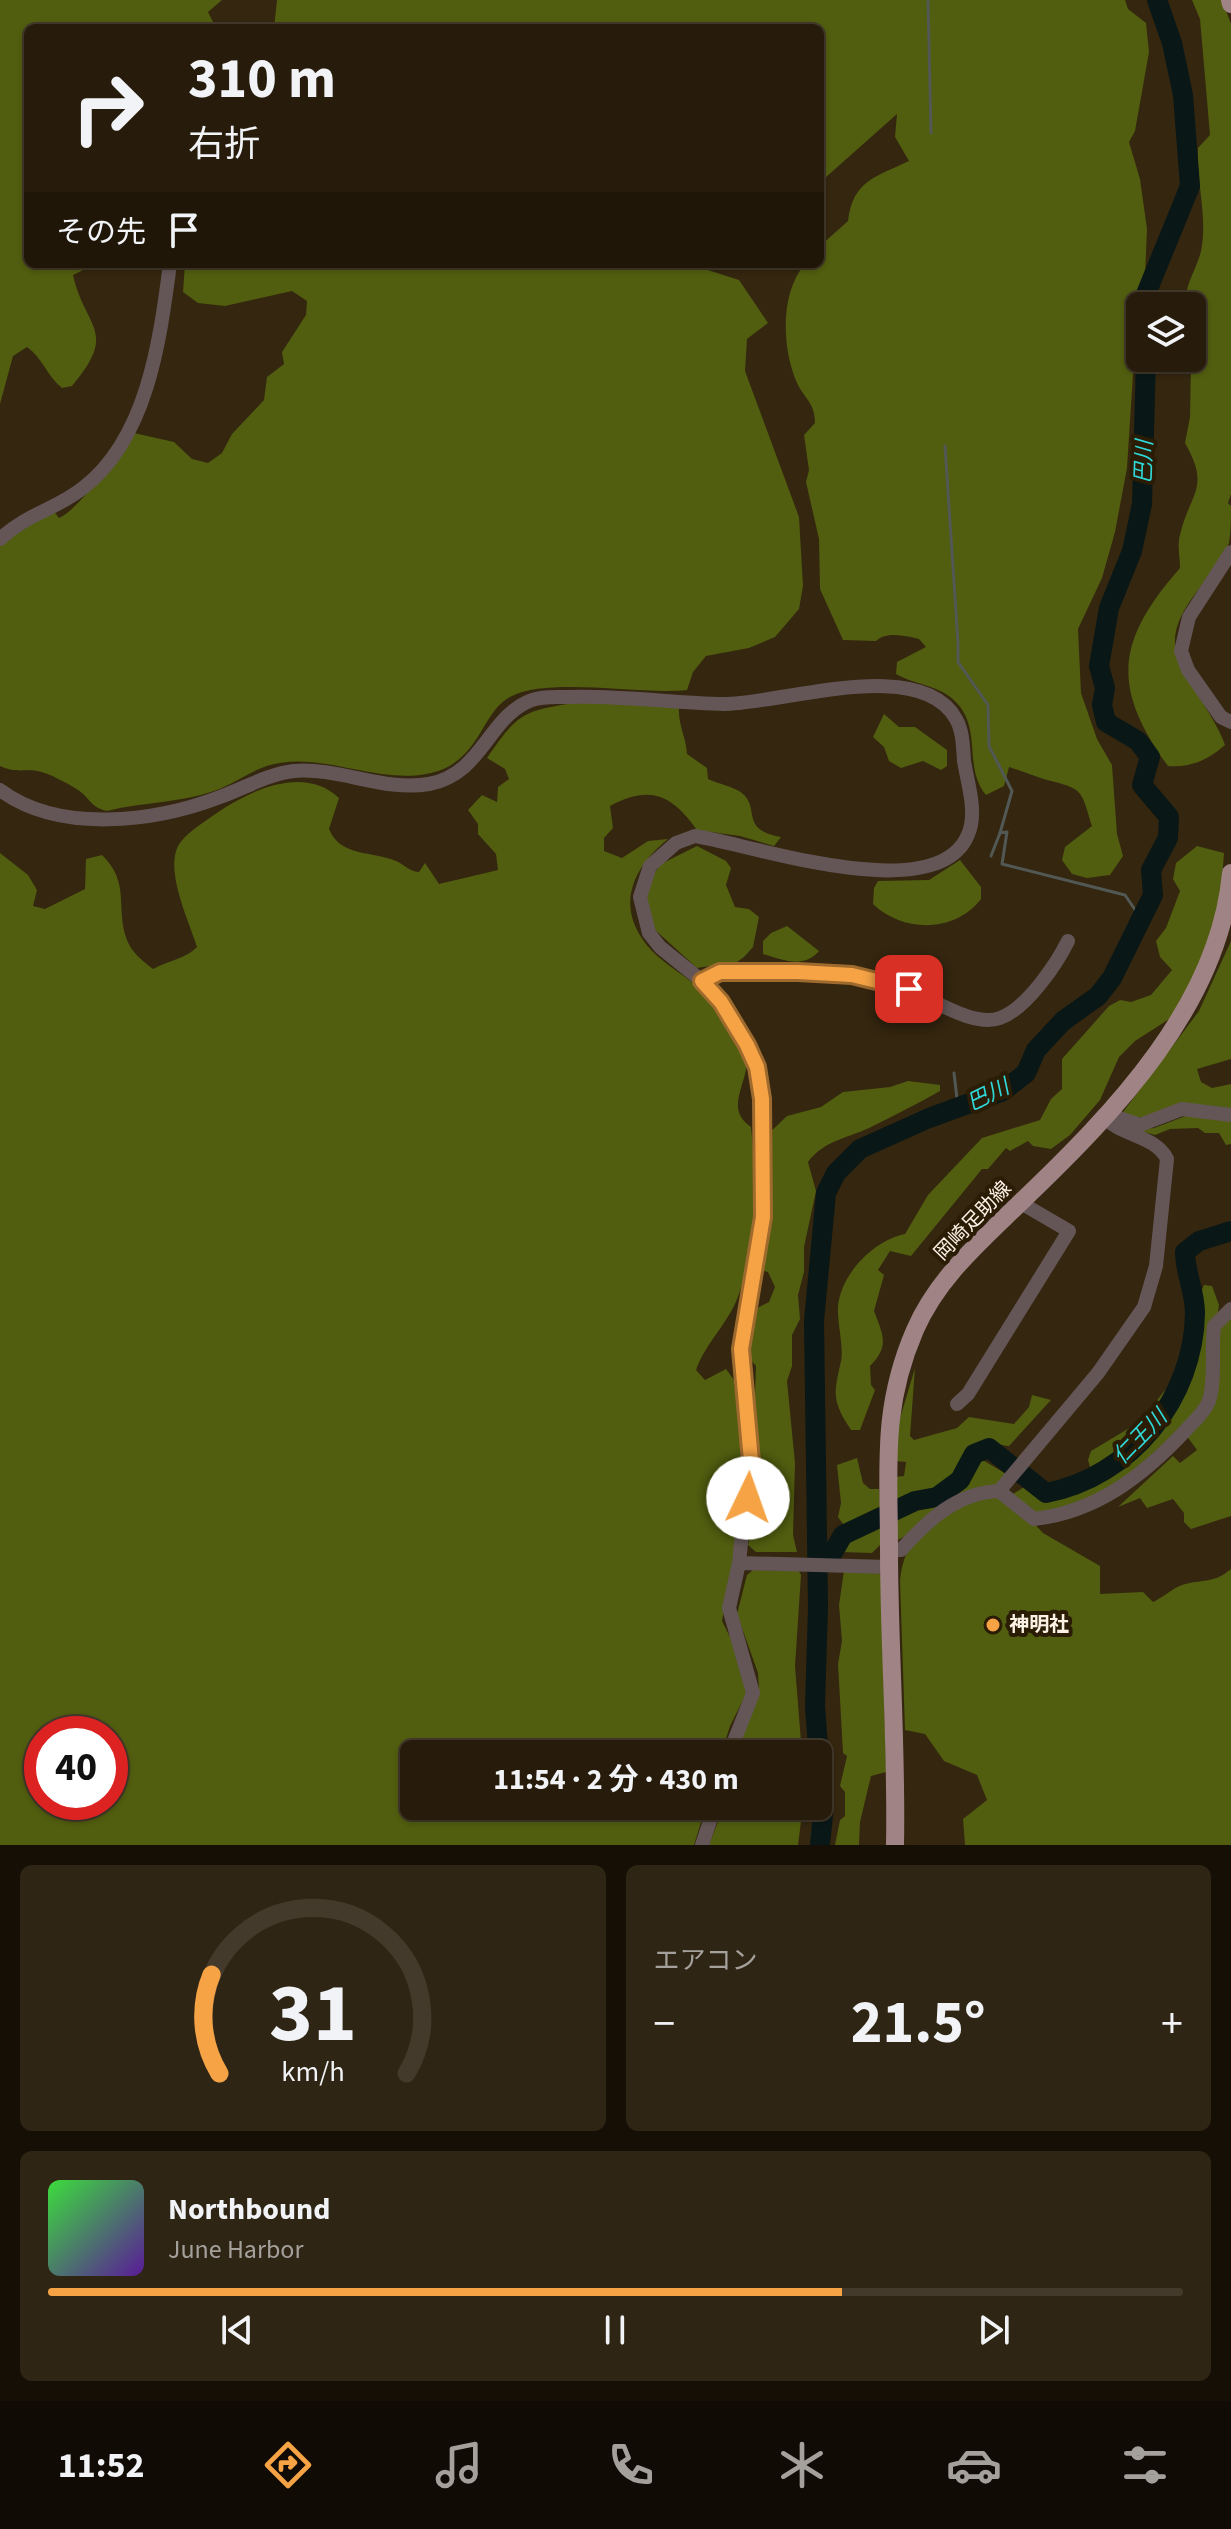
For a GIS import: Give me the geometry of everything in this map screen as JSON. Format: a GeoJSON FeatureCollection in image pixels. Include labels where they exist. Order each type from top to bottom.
{"type":"FeatureCollection","features":[{"type":"Feature","properties":{"kind":"main road","name":"岡崎足助線"},"geometry":{"type":"LineString","coordinates":[[895,1845],[886,1555],[888,1424],[896,1383],[916,1329],[935,1293],[969,1251],[1083,1142],[1166,1037],[1202,979],[1225,918],[1231,873]]}},
{"type":"Feature","properties":{"kind":"street"},"geometry":{"type":"LineString","coordinates":[[0,539],[26,517],[74,496],[88,485],[124,439],[150,374],[169,268]]}},
{"type":"Feature","properties":{"kind":"street"},"geometry":{"type":"LineString","coordinates":[[1231,552],[1189,617],[1181,651],[1188,670],[1221,717],[1231,722]]}},
{"type":"Feature","properties":{"kind":"street"},"geometry":{"type":"LineString","coordinates":[[0,790],[38,811],[79,821],[187,808],[264,778],[299,771],[383,783],[430,784],[451,776],[470,763],[510,712],[537,698],[610,695],[736,704],[828,688],[868,687],[914,690],[940,701],[957,721],[972,822],[963,846],[946,861],[922,868],[867,870],[819,864],[695,836],[676,843],[650,866],[640,897],[649,933],[660,947],[702,981],[721,1002],[747,1045],[757,1067],[762,1099],[763,1217],[741,1349],[753,1483],[744,1514],[745,1563],[729,1608],[753,1693],[735,1740]]}},
{"type":"Feature","properties":{"kind":"street"},"geometry":{"type":"LineString","coordinates":[[702,981],[720,972],[852,975],[900,986],[963,1014],[994,1019],[1009,1012],[1037,986],[1068,941]]}},
{"type":"Feature","properties":{"kind":"street"},"geometry":{"type":"LineString","coordinates":[[1105,1114],[1140,1125],[1182,1109],[1231,1115]]}},
{"type":"Feature","properties":{"kind":"street"},"geometry":{"type":"LineString","coordinates":[[745,1563],[886,1555],[901,1550],[948,1506],[968,1496],[1004,1486],[1124,1339],[1144,1307],[1156,1266],[1167,1159],[1160,1149],[1111,1124],[1105,1114]]}},
{"type":"Feature","properties":{"kind":"street"},"geometry":{"type":"LineString","coordinates":[[957,1404],[968,1394],[1069,1231],[1021,1203]]}},
{"type":"Feature","properties":{"kind":"street"},"geometry":{"type":"LineString","coordinates":[[1004,1486],[1034,1519],[1057,1516],[1099,1501],[1153,1463],[1205,1409],[1211,1393],[1214,1326],[1231,1309]]}},
{"type":"Feature","properties":{"kind":"street"},"geometry":{"type":"LineString","coordinates":[[702,1845],[710,1820]]}},
{"type":"Feature","properties":{"kind":"green space"},"geometry":{"type":"Polygon","coordinates":[[[0,0],[222,0],[208,12],[214,24],[24,24],[24,268],[87,268],[73,275],[95,330],[96,341],[94,353],[86,367],[72,386],[62,388],[27,347],[13,356],[0,404],[0,0]]]}},
{"type":"Feature","properties":{"kind":"green space"},"geometry":{"type":"Polygon","coordinates":[[[277,0],[1125,0],[1128,9],[1146,23],[1149,52],[1135,131],[1129,142],[1140,179],[1147,229],[1145,277],[1141,292],[1126,292],[1126,372],[1133,372],[1127,468],[1115,532],[1102,578],[1078,629],[1081,693],[1097,739],[1112,765],[1117,834],[1123,856],[1110,875],[1087,878],[1072,874],[1062,860],[1065,847],[1092,826],[1079,792],[1009,767],[1004,786],[986,795],[975,771],[967,719],[960,707],[943,692],[896,674],[897,662],[926,647],[919,639],[896,635],[876,641],[843,640],[820,589],[819,539],[806,482],[809,470],[804,435],[815,423],[815,417],[798,385],[789,356],[787,307],[802,268],[824,268],[824,242],[848,221],[861,188],[877,176],[909,161],[895,137],[897,114],[824,177],[824,24],[274,24],[277,0]]]}},
{"type":"Feature","properties":{"kind":"green space"},"geometry":{"type":"Polygon","coordinates":[[[1192,0],[1222,0],[1231,24],[1231,494],[1228,503],[1231,506],[1231,520],[1229,543],[1185,609],[1175,637],[1179,661],[1225,745],[1198,762],[1168,766],[1137,711],[1130,687],[1129,664],[1133,641],[1143,618],[1180,568],[1179,539],[1197,481],[1193,458],[1185,443],[1190,417],[1191,372],[1206,372],[1206,292],[1187,292],[1203,238],[1198,148],[1210,135],[1200,19],[1192,0]]]}},
{"type":"Feature","properties":{"kind":"green space"},"geometry":{"type":"Polygon","coordinates":[[[185,268],[702,268],[739,280],[768,323],[747,339],[745,371],[799,517],[803,586],[799,609],[775,637],[749,648],[706,656],[693,672],[687,690],[572,687],[529,690],[512,696],[501,703],[461,758],[431,773],[394,775],[318,763],[280,763],[201,795],[107,811],[52,776],[0,766],[0,545],[53,510],[59,518],[68,512],[88,492],[134,433],[174,442],[192,459],[208,463],[222,453],[232,434],[264,400],[267,377],[284,364],[282,352],[306,315],[307,301],[292,291],[225,306],[198,303],[183,292],[185,268]]]}},
{"type":"Feature","properties":{"kind":"green space"},"geometry":{"type":"Polygon","coordinates":[[[580,702],[679,707],[687,754],[707,768],[708,779],[743,794],[760,829],[781,837],[774,846],[740,836],[697,830],[669,801],[648,795],[610,806],[613,828],[604,838],[604,851],[622,858],[648,841],[668,839],[636,877],[630,906],[633,921],[652,951],[712,1002],[729,1027],[747,1064],[738,1106],[739,1114],[751,1127],[753,1148],[755,1190],[750,1253],[735,1304],[696,1370],[705,1380],[726,1369],[734,1380],[746,1488],[722,1621],[740,1657],[748,1690],[726,1740],[400,1740],[400,1820],[702,1820],[694,1845],[0,1845],[0,853],[28,875],[37,890],[33,906],[45,909],[85,889],[86,859],[102,855],[111,865],[119,886],[127,940],[135,953],[153,969],[197,947],[176,883],[174,869],[178,846],[193,830],[225,808],[274,785],[308,783],[324,788],[339,798],[329,829],[341,844],[358,852],[396,861],[419,872],[425,863],[439,884],[498,870],[496,854],[478,834],[478,824],[468,810],[482,795],[497,802],[498,787],[509,779],[505,769],[487,758],[516,722],[534,711],[580,702]]]}},
{"type":"Feature","properties":{"kind":"green space"},"geometry":{"type":"Polygon","coordinates":[[[884,714],[899,727],[915,727],[947,750],[947,766],[941,770],[923,761],[901,768],[889,761],[884,747],[873,737],[884,714]]]}},
{"type":"Feature","properties":{"kind":"green space"},"geometry":{"type":"Polygon","coordinates":[[[697,846],[726,861],[731,868],[726,885],[735,907],[749,909],[759,917],[753,947],[737,962],[697,968],[653,928],[646,896],[650,879],[661,864],[697,846]]]}},
{"type":"Feature","properties":{"kind":"green space"},"geometry":{"type":"Polygon","coordinates":[[[1197,846],[1224,853],[1219,923],[1174,1016],[1135,1041],[1119,1057],[1100,1100],[1070,1135],[1051,1149],[1033,1146],[1028,1141],[1010,1151],[1006,1148],[988,1169],[982,1169],[911,1256],[890,1251],[878,1270],[884,1275],[874,1311],[883,1340],[880,1352],[870,1366],[871,1385],[875,1390],[860,1430],[851,1430],[836,1396],[842,1356],[838,1306],[845,1282],[871,1251],[905,1234],[928,1195],[982,1138],[1040,1120],[1051,1099],[1062,1089],[1062,1059],[1109,1006],[1120,1000],[1131,1002],[1151,995],[1172,970],[1160,957],[1156,941],[1166,928],[1180,891],[1173,879],[1176,863],[1197,846]]]}},
{"type":"Feature","properties":{"kind":"green space"},"geometry":{"type":"Polygon","coordinates":[[[960,860],[981,887],[981,899],[957,918],[943,923],[914,924],[885,914],[873,904],[874,888],[878,881],[929,880],[960,860]]]}},
{"type":"Feature","properties":{"kind":"green space"},"geometry":{"type":"Polygon","coordinates":[[[787,926],[819,951],[813,957],[800,961],[763,954],[763,941],[771,933],[787,926]]]}},
{"type":"Feature","properties":{"kind":"green space"},"geometry":{"type":"Polygon","coordinates":[[[1231,941],[1231,1059],[1197,1069],[1201,1082],[1212,1088],[1231,1084],[1231,1112],[1188,1106],[1156,1119],[1120,1116],[1199,1011],[1231,941]]]}},
{"type":"Feature","properties":{"kind":"green space"},"geometry":{"type":"Polygon","coordinates":[[[908,1081],[940,1085],[940,1091],[873,1126],[830,1144],[808,1162],[816,1191],[798,1295],[800,1319],[792,1335],[792,1366],[787,1381],[795,1463],[793,1535],[797,1552],[756,1552],[748,1545],[760,1489],[749,1401],[755,1393],[756,1366],[749,1358],[753,1310],[769,1302],[775,1287],[768,1272],[760,1270],[771,1211],[768,1134],[787,1116],[821,1107],[843,1092],[890,1087],[908,1081]]]}},
{"type":"Feature","properties":{"kind":"green space"},"geometry":{"type":"Polygon","coordinates":[[[1191,1114],[1231,1121],[1231,1144],[1226,1145],[1219,1133],[1205,1133],[1198,1128],[1170,1129],[1155,1135],[1137,1130],[1154,1128],[1191,1114]]]}},
{"type":"Feature","properties":{"kind":"green space"},"geometry":{"type":"Polygon","coordinates":[[[1204,1285],[1212,1286],[1219,1305],[1207,1394],[1200,1408],[1144,1462],[1106,1489],[1085,1499],[1061,1508],[1033,1513],[1010,1496],[1024,1487],[1048,1500],[1071,1496],[1113,1471],[1153,1434],[1170,1414],[1191,1376],[1200,1339],[1200,1301],[1204,1285]]]}},
{"type":"Feature","properties":{"kind":"green space"},"geometry":{"type":"Polygon","coordinates":[[[1231,1314],[1231,1516],[1191,1529],[1184,1522],[1184,1513],[1173,1499],[1147,1508],[1140,1498],[1118,1507],[1173,1456],[1180,1463],[1197,1450],[1186,1435],[1208,1410],[1219,1326],[1231,1314]]]}},
{"type":"Feature","properties":{"kind":"green space"},"geometry":{"type":"Polygon","coordinates":[[[915,1368],[910,1436],[914,1440],[957,1428],[969,1417],[1014,1424],[1029,1407],[1032,1395],[1051,1400],[1009,1446],[987,1441],[979,1443],[973,1448],[964,1470],[950,1484],[932,1493],[892,1504],[894,1477],[904,1476],[906,1462],[895,1461],[898,1425],[915,1368]]]}},
{"type":"Feature","properties":{"kind":"green space"},"geometry":{"type":"Polygon","coordinates":[[[1165,1390],[1171,1393],[1167,1401],[1110,1461],[1092,1474],[1088,1460],[1091,1451],[1141,1421],[1165,1390]]]}},
{"type":"Feature","properties":{"kind":"green space"},"geometry":{"type":"Polygon","coordinates":[[[857,1458],[863,1483],[870,1489],[879,1489],[880,1510],[846,1528],[838,1517],[841,1503],[837,1465],[857,1458]]]}},
{"type":"Feature","properties":{"kind":"green space"},"geometry":{"type":"Polygon","coordinates":[[[981,1459],[1008,1475],[1003,1483],[898,1540],[895,1515],[914,1505],[941,1498],[966,1478],[981,1459]]]}},
{"type":"Feature","properties":{"kind":"green space"},"geometry":{"type":"Polygon","coordinates":[[[993,1494],[1028,1517],[1043,1533],[1100,1566],[1100,1594],[1143,1592],[1153,1602],[1179,1586],[1213,1579],[1231,1569],[1231,1845],[965,1845],[963,1819],[987,1800],[977,1775],[944,1761],[925,1734],[905,1730],[900,1581],[910,1546],[919,1533],[944,1514],[993,1494]]]}},
{"type":"Feature","properties":{"kind":"green space"},"geometry":{"type":"Polygon","coordinates":[[[882,1520],[882,1543],[872,1553],[841,1552],[845,1538],[882,1520]]]}},
{"type":"Feature","properties":{"kind":"green space"},"geometry":{"type":"Polygon","coordinates":[[[753,1570],[799,1571],[801,1575],[795,1666],[801,1740],[740,1740],[759,1690],[758,1673],[737,1614],[747,1575],[753,1570]]]}},
{"type":"Feature","properties":{"kind":"green space"},"geometry":{"type":"Polygon","coordinates":[[[844,1571],[878,1572],[881,1576],[886,1772],[871,1776],[860,1822],[859,1845],[835,1845],[840,1820],[845,1816],[845,1792],[840,1786],[847,1756],[843,1753],[838,1664],[842,1641],[839,1605],[844,1571]]]}},
{"type":"Feature","properties":{"kind":"green space"},"geometry":{"type":"Polygon","coordinates":[[[719,1820],[801,1820],[798,1845],[709,1845],[719,1820]]]}},
{"type":"Feature","properties":{"kind":"waterway"},"geometry":{"type":"LineString","coordinates":[[928,0],[931,133]]}},
{"type":"Feature","properties":{"kind":"waterway","name":"巴川"},"geometry":{"type":"LineString","coordinates":[[1147,292],[1190,186],[1183,95],[1172,43],[1157,0]]}},
{"type":"Feature","properties":{"kind":"waterway","name":"巴川"},"geometry":{"type":"LineString","coordinates":[[820,1845],[823,1815],[815,1706],[818,1607],[814,1321],[826,1193],[836,1173],[860,1149],[929,1118],[1003,1091],[1026,1073],[1036,1050],[1063,1021],[1098,996],[1112,978],[1153,895],[1151,870],[1168,838],[1169,817],[1142,785],[1150,757],[1138,741],[1106,722],[1102,705],[1105,688],[1099,666],[1109,608],[1132,551],[1142,504],[1146,372]]}},
{"type":"Feature","properties":{"kind":"waterway"},"geometry":{"type":"LineString","coordinates":[[945,446],[958,662],[988,705],[989,746],[1012,791],[1000,833],[1007,832],[1002,864],[1125,895],[1140,917]]}},
{"type":"Feature","properties":{"kind":"waterway"},"geometry":{"type":"LineString","coordinates":[[991,856],[1000,833]]}},
{"type":"Feature","properties":{"kind":"waterway"},"geometry":{"type":"LineString","coordinates":[[954,1073],[958,1107]]}},
{"type":"Feature","properties":{"kind":"waterway","name":"仁王川"},"geometry":{"type":"LineString","coordinates":[[817,1560],[832,1554],[843,1535],[915,1501],[937,1497],[960,1480],[974,1454],[989,1448],[1046,1493],[1077,1484],[1105,1470],[1130,1451],[1152,1429],[1170,1403],[1192,1344],[1195,1305],[1185,1252],[1199,1241],[1231,1231]]}},
{"type":"Feature","properties":{"kind":"place","name":"神明社"},"geometry":{"type":"Point","coordinates":[993,1625]}},
{"type":"Feature","properties":{"kind":"route"},"geometry":{"type":"LineString","coordinates":[[748,1498],[753,1483],[744,1412],[741,1343],[763,1217],[762,1099],[757,1067],[747,1045],[721,1002],[702,981],[720,972],[798,972],[852,975],[909,989]]}}]}
